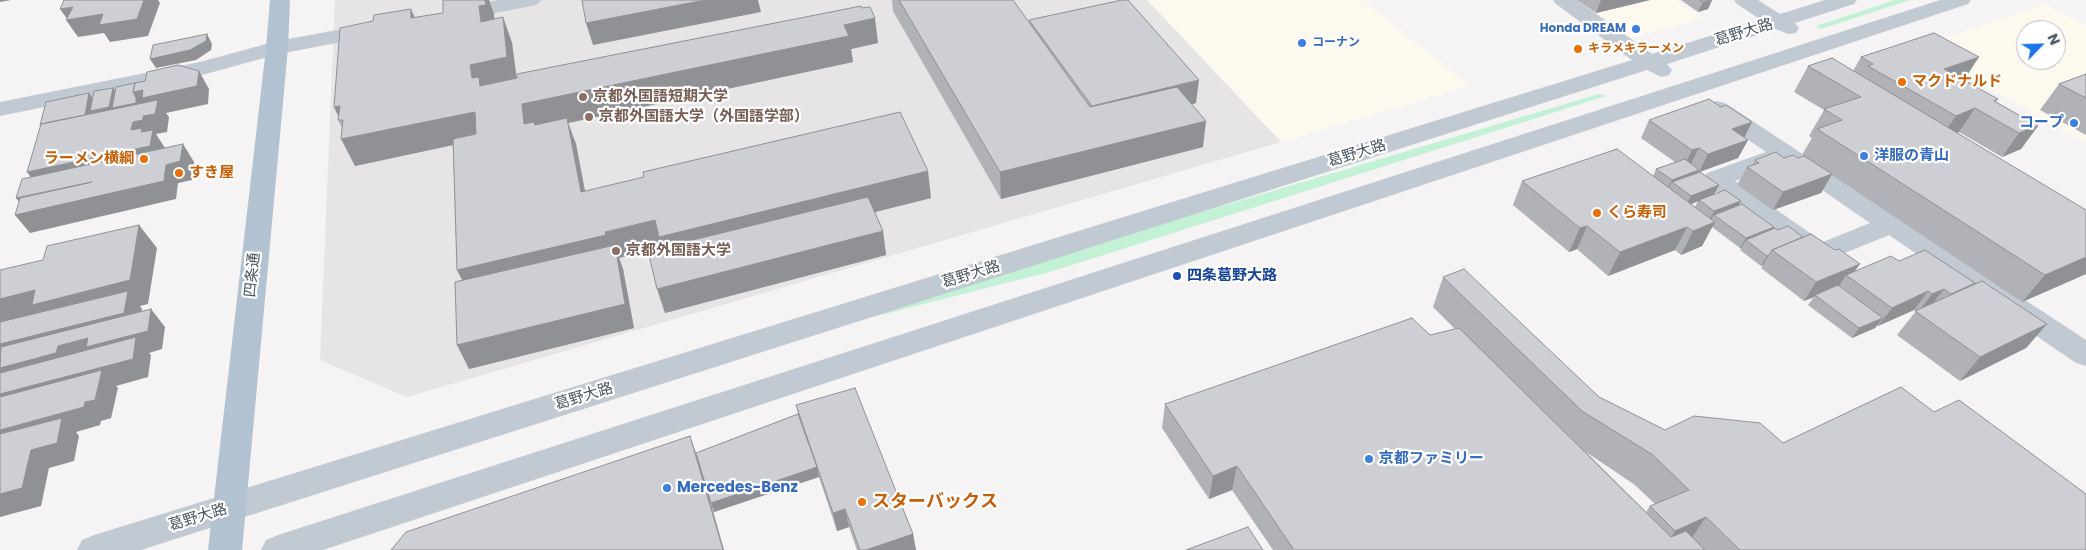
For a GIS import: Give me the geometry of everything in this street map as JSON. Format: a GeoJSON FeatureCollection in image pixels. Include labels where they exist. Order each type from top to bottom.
{"type":"FeatureCollection","features":[{"type":"Feature","properties":{"kind":"main road","name":"四条通"},"geometry":{"type":"LineString","coordinates":[[225,550],[277,48],[280,0]]}},
{"type":"Feature","properties":{"kind":"street"},"geometry":{"type":"LineString","coordinates":[[434,18],[531,0]]}},
{"type":"Feature","properties":{"kind":"street"},"geometry":{"type":"LineString","coordinates":[[1562,0],[1890,225],[2086,355]]}},
{"type":"Feature","properties":{"kind":"street"},"geometry":{"type":"LineString","coordinates":[[1744,0],[1819,47]]}},
{"type":"Feature","properties":{"kind":"street","name":"葛野大路"},"geometry":{"type":"LineString","coordinates":[[94,550],[1779,22],[1820,3],[1847,0]]}},
{"type":"Feature","properties":{"kind":"street"},"geometry":{"type":"LineString","coordinates":[[278,550],[1961,0]]}},
{"type":"Feature","properties":{"kind":"street"},"geometry":{"type":"LineString","coordinates":[[0,109],[202,68],[277,48],[396,26]]}},
{"type":"Feature","properties":{"kind":"street"},"geometry":{"type":"LineString","coordinates":[[1786,154],[1716,179],[1820,253],[1890,225]]}},
{"type":"Feature","properties":{"kind":"shaded area","name":"京都外国語大学"},"geometry":{"type":"Polygon","coordinates":[[[335,0],[1147,0],[1281,142],[407,397],[320,360],[335,0]]]}},
{"type":"Feature","properties":{"kind":"shaded area","name":"コーナン"},"geometry":{"type":"Polygon","coordinates":[[[1147,0],[1363,0],[1470,86],[1281,142],[1147,0]]]}},
{"type":"Feature","properties":{"kind":"shaded area","name":"Honda DREAM"},"geometry":{"type":"Polygon","coordinates":[[[1567,0],[1676,0],[1703,18],[1624,40],[1567,0]]]}},
{"type":"Feature","properties":{"kind":"shaded area"},"geometry":{"type":"Polygon","coordinates":[[[2044,4],[2086,26],[2086,143],[1916,48],[2044,4]]]}},
{"type":"Feature","properties":{"kind":"green space"},"geometry":{"type":"Polygon","coordinates":[[[1895,0],[1910,0],[1821,29],[1816,26],[1895,0]]]}},
{"type":"Feature","properties":{"kind":"green space"},"geometry":{"type":"Polygon","coordinates":[[[1599,94],[1606,96],[1053,271],[795,337],[798,332],[1599,94]]]}},
{"type":"Feature","properties":{"kind":"building"},"geometry":{"type":"Polygon","coordinates":[[[64,0],[144,0],[137,19],[99,25],[103,14],[66,20],[73,7],[60,9],[64,0]]]}},
{"type":"Feature","properties":{"kind":"building"},"geometry":{"type":"Polygon","coordinates":[[[443,0],[485,0],[486,5],[479,6],[481,22],[503,17],[507,57],[470,65],[472,78],[479,77],[480,86],[517,78],[517,74],[861,6],[862,8],[870,7],[875,18],[844,25],[849,36],[522,104],[524,124],[534,122],[535,125],[567,118],[581,192],[644,177],[643,172],[900,112],[928,171],[659,237],[655,220],[605,232],[606,235],[457,270],[453,139],[476,134],[475,112],[341,139],[343,120],[338,120],[340,106],[334,107],[340,28],[373,21],[374,15],[411,9],[411,18],[443,13],[443,0]]]}},
{"type":"Feature","properties":{"kind":"building"},"geometry":{"type":"Polygon","coordinates":[[[582,0],[705,0],[586,23],[582,0]]]}},
{"type":"Feature","properties":{"kind":"building"},"geometry":{"type":"Polygon","coordinates":[[[899,0],[1013,0],[1090,107],[1177,87],[1206,121],[1000,172],[899,0]]]}},
{"type":"Feature","properties":{"kind":"building"},"geometry":{"type":"Polygon","coordinates":[[[1128,0],[1199,80],[1092,106],[1029,20],[1128,0]]]}},
{"type":"Feature","properties":{"kind":"building"},"geometry":{"type":"Polygon","coordinates":[[[1934,33],[1979,57],[1944,69],[1998,99],[1994,101],[2038,126],[2019,133],[1975,108],[1956,116],[1868,66],[1873,64],[1861,57],[1934,33]]]}},
{"type":"Feature","properties":{"kind":"building"},"geometry":{"type":"Polygon","coordinates":[[[207,34],[206,41],[190,50],[150,59],[153,45],[207,34]]]}},
{"type":"Feature","properties":{"kind":"building"},"geometry":{"type":"Polygon","coordinates":[[[1832,58],[2086,210],[2086,257],[2045,275],[1817,129],[1842,120],[1824,109],[1861,97],[1808,66],[1832,58]]]}},
{"type":"Feature","properties":{"kind":"building"},"geometry":{"type":"Polygon","coordinates":[[[178,65],[199,71],[197,86],[142,98],[143,90],[133,92],[135,83],[145,81],[147,72],[178,65]]]}},
{"type":"Feature","properties":{"kind":"building"},"geometry":{"type":"Polygon","coordinates":[[[2086,74],[2086,98],[2059,84],[2086,74]]]}},
{"type":"Feature","properties":{"kind":"building"},"geometry":{"type":"Polygon","coordinates":[[[135,83],[133,92],[136,103],[112,108],[116,87],[135,83]]]}},
{"type":"Feature","properties":{"kind":"building"},"geometry":{"type":"Polygon","coordinates":[[[113,88],[109,107],[90,111],[94,91],[113,88]]]}},
{"type":"Feature","properties":{"kind":"building"},"geometry":{"type":"Polygon","coordinates":[[[89,93],[85,115],[40,125],[46,102],[89,93]]]}},
{"type":"Feature","properties":{"kind":"building"},"geometry":{"type":"Polygon","coordinates":[[[1709,99],[1721,107],[1726,105],[1752,122],[1732,129],[1748,140],[1708,154],[1699,148],[1692,150],[1649,120],[1709,99]]]}},
{"type":"Feature","properties":{"kind":"building"},"geometry":{"type":"Polygon","coordinates":[[[158,100],[155,114],[143,116],[143,120],[133,122],[131,130],[142,128],[141,132],[153,130],[150,146],[27,172],[41,124],[158,100]]]}},
{"type":"Feature","properties":{"kind":"building"},"geometry":{"type":"Polygon","coordinates":[[[183,144],[180,161],[166,165],[164,181],[15,215],[20,198],[92,182],[16,198],[22,179],[183,144]]]}},
{"type":"Feature","properties":{"kind":"building"},"geometry":{"type":"Polygon","coordinates":[[[1617,149],[1715,222],[1693,231],[1687,227],[1620,252],[1587,226],[1580,228],[1522,181],[1617,149]]]}},
{"type":"Feature","properties":{"kind":"building"},"geometry":{"type":"Polygon","coordinates":[[[1776,152],[1784,158],[1793,155],[1798,158],[1804,156],[1832,174],[1783,192],[1747,167],[1759,163],[1755,160],[1776,152]]]}},
{"type":"Feature","properties":{"kind":"building"},"geometry":{"type":"Polygon","coordinates":[[[1685,159],[1699,170],[1672,180],[1656,169],[1685,159]]]}},
{"type":"Feature","properties":{"kind":"building"},"geometry":{"type":"Polygon","coordinates":[[[1700,172],[1719,185],[1691,196],[1672,182],[1700,172]]]}},
{"type":"Feature","properties":{"kind":"building"},"geometry":{"type":"Polygon","coordinates":[[[1725,190],[1741,201],[1714,211],[1699,200],[1725,190]]]}},
{"type":"Feature","properties":{"kind":"building"},"geometry":{"type":"Polygon","coordinates":[[[868,197],[883,231],[657,289],[648,251],[868,197]]]}},
{"type":"Feature","properties":{"kind":"building"},"geometry":{"type":"Polygon","coordinates":[[[1742,204],[1774,227],[1746,238],[1714,215],[1742,204]]]}},
{"type":"Feature","properties":{"kind":"building"},"geometry":{"type":"Polygon","coordinates":[[[139,225],[130,280],[32,305],[35,290],[0,299],[0,270],[43,260],[47,246],[139,225]]]}},
{"type":"Feature","properties":{"kind":"building"},"geometry":{"type":"Polygon","coordinates":[[[1788,226],[1803,237],[1772,250],[1767,256],[1746,240],[1775,228],[1778,230],[1788,226]]]}},
{"type":"Feature","properties":{"kind":"building"},"geometry":{"type":"Polygon","coordinates":[[[1811,234],[1835,250],[1839,249],[1860,264],[1816,282],[1772,250],[1811,234]]]}},
{"type":"Feature","properties":{"kind":"building"},"geometry":{"type":"Polygon","coordinates":[[[615,245],[625,304],[457,345],[455,282],[615,245]]]}},
{"type":"Feature","properties":{"kind":"building"},"geometry":{"type":"Polygon","coordinates":[[[1925,250],[1975,283],[1951,294],[1944,289],[1932,294],[1928,291],[1892,308],[1846,275],[1891,256],[1899,261],[1925,250]]]}},
{"type":"Feature","properties":{"kind":"building"},"geometry":{"type":"Polygon","coordinates":[[[1464,269],[1599,397],[1665,430],[1694,416],[1760,423],[1783,443],[1901,387],[1934,412],[1959,400],[2086,494],[2086,550],[1740,550],[1706,517],[1675,531],[1650,506],[1689,490],[1653,455],[1582,411],[1443,277],[1464,269]]]}},
{"type":"Feature","properties":{"kind":"building"},"geometry":{"type":"Polygon","coordinates":[[[1982,281],[2047,324],[1980,357],[1915,311],[1982,281]]]}},
{"type":"Feature","properties":{"kind":"building"},"geometry":{"type":"Polygon","coordinates":[[[1838,285],[1883,318],[1859,328],[1815,295],[1838,285]]]}},
{"type":"Feature","properties":{"kind":"building"},"geometry":{"type":"Polygon","coordinates":[[[128,291],[124,313],[0,344],[0,322],[128,291]]]}},
{"type":"Feature","properties":{"kind":"building"},"geometry":{"type":"Polygon","coordinates":[[[151,309],[148,331],[86,347],[88,338],[58,346],[56,353],[0,368],[1,347],[151,309]]]}},
{"type":"Feature","properties":{"kind":"building","name":"京都ファミリー"},"geometry":{"type":"Polygon","coordinates":[[[1412,318],[1430,335],[1459,328],[1671,537],[1686,531],[1705,550],[1294,550],[1237,466],[1213,476],[1165,404],[1412,318]]]}},
{"type":"Feature","properties":{"kind":"building"},"geometry":{"type":"Polygon","coordinates":[[[136,337],[133,359],[0,394],[0,373],[136,337]]]}},
{"type":"Feature","properties":{"kind":"building"},"geometry":{"type":"Polygon","coordinates":[[[102,370],[95,400],[85,402],[84,407],[0,430],[0,397],[102,370]]]}},
{"type":"Feature","properties":{"kind":"building","name":"スターバックス"},"geometry":{"type":"Polygon","coordinates":[[[855,388],[913,534],[866,550],[860,550],[845,509],[833,513],[796,405],[855,388]]]}},
{"type":"Feature","properties":{"kind":"building"},"geometry":{"type":"Polygon","coordinates":[[[798,414],[817,467],[711,503],[696,453],[798,414]]]}},
{"type":"Feature","properties":{"kind":"building"},"geometry":{"type":"Polygon","coordinates":[[[62,418],[57,443],[31,450],[22,488],[0,494],[0,434],[62,418]]]}},
{"type":"Feature","properties":{"kind":"building"},"geometry":{"type":"Polygon","coordinates":[[[690,436],[723,550],[391,550],[406,532],[690,436]]]}},
{"type":"Feature","properties":{"kind":"building"},"geometry":{"type":"Polygon","coordinates":[[[1248,527],[1263,550],[1186,550],[1248,527]]]}},
{"type":"Feature","properties":{"kind":"place","name":"Honda DREAM"},"geometry":{"type":"Point","coordinates":[1636,29]}},
{"type":"Feature","properties":{"kind":"place","name":"コーナン"},"geometry":{"type":"Point","coordinates":[1302,43]}},
{"type":"Feature","properties":{"kind":"place","name":"キラメキラーメン"},"geometry":{"type":"Point","coordinates":[1578,49]}},
{"type":"Feature","properties":{"kind":"place","name":"マクドナルド"},"geometry":{"type":"Point","coordinates":[1902,82]}},
{"type":"Feature","properties":{"kind":"place","name":"京都外国語短期大学"},"geometry":{"type":"Point","coordinates":[583,97]}},
{"type":"Feature","properties":{"kind":"place","name":"京都外国語大学（外国語学部）"},"geometry":{"type":"Point","coordinates":[589,117]}},
{"type":"Feature","properties":{"kind":"place","name":"コープ"},"geometry":{"type":"Point","coordinates":[2074,123]}},
{"type":"Feature","properties":{"kind":"place","name":"洋服の青山"},"geometry":{"type":"Point","coordinates":[1864,156]}},
{"type":"Feature","properties":{"kind":"place","name":"ラーメン横綱"},"geometry":{"type":"Point","coordinates":[144,159]}},
{"type":"Feature","properties":{"kind":"place","name":"すき屋"},"geometry":{"type":"Point","coordinates":[179,173]}},
{"type":"Feature","properties":{"kind":"place","name":"くら寿司"},"geometry":{"type":"Point","coordinates":[1597,213]}},
{"type":"Feature","properties":{"kind":"place","name":"京都外国語大学"},"geometry":{"type":"Point","coordinates":[616,251]}},
{"type":"Feature","properties":{"kind":"place","name":"四条葛野大路"},"geometry":{"type":"Point","coordinates":[1177,276]}},
{"type":"Feature","properties":{"kind":"place","name":"京都ファミリー"},"geometry":{"type":"Point","coordinates":[1369,459]}},
{"type":"Feature","properties":{"kind":"place","name":"Mercedes-Benz"},"geometry":{"type":"Point","coordinates":[667,488]}},
{"type":"Feature","properties":{"kind":"place","name":"スターバックス"},"geometry":{"type":"Point","coordinates":[862,502]}}]}
